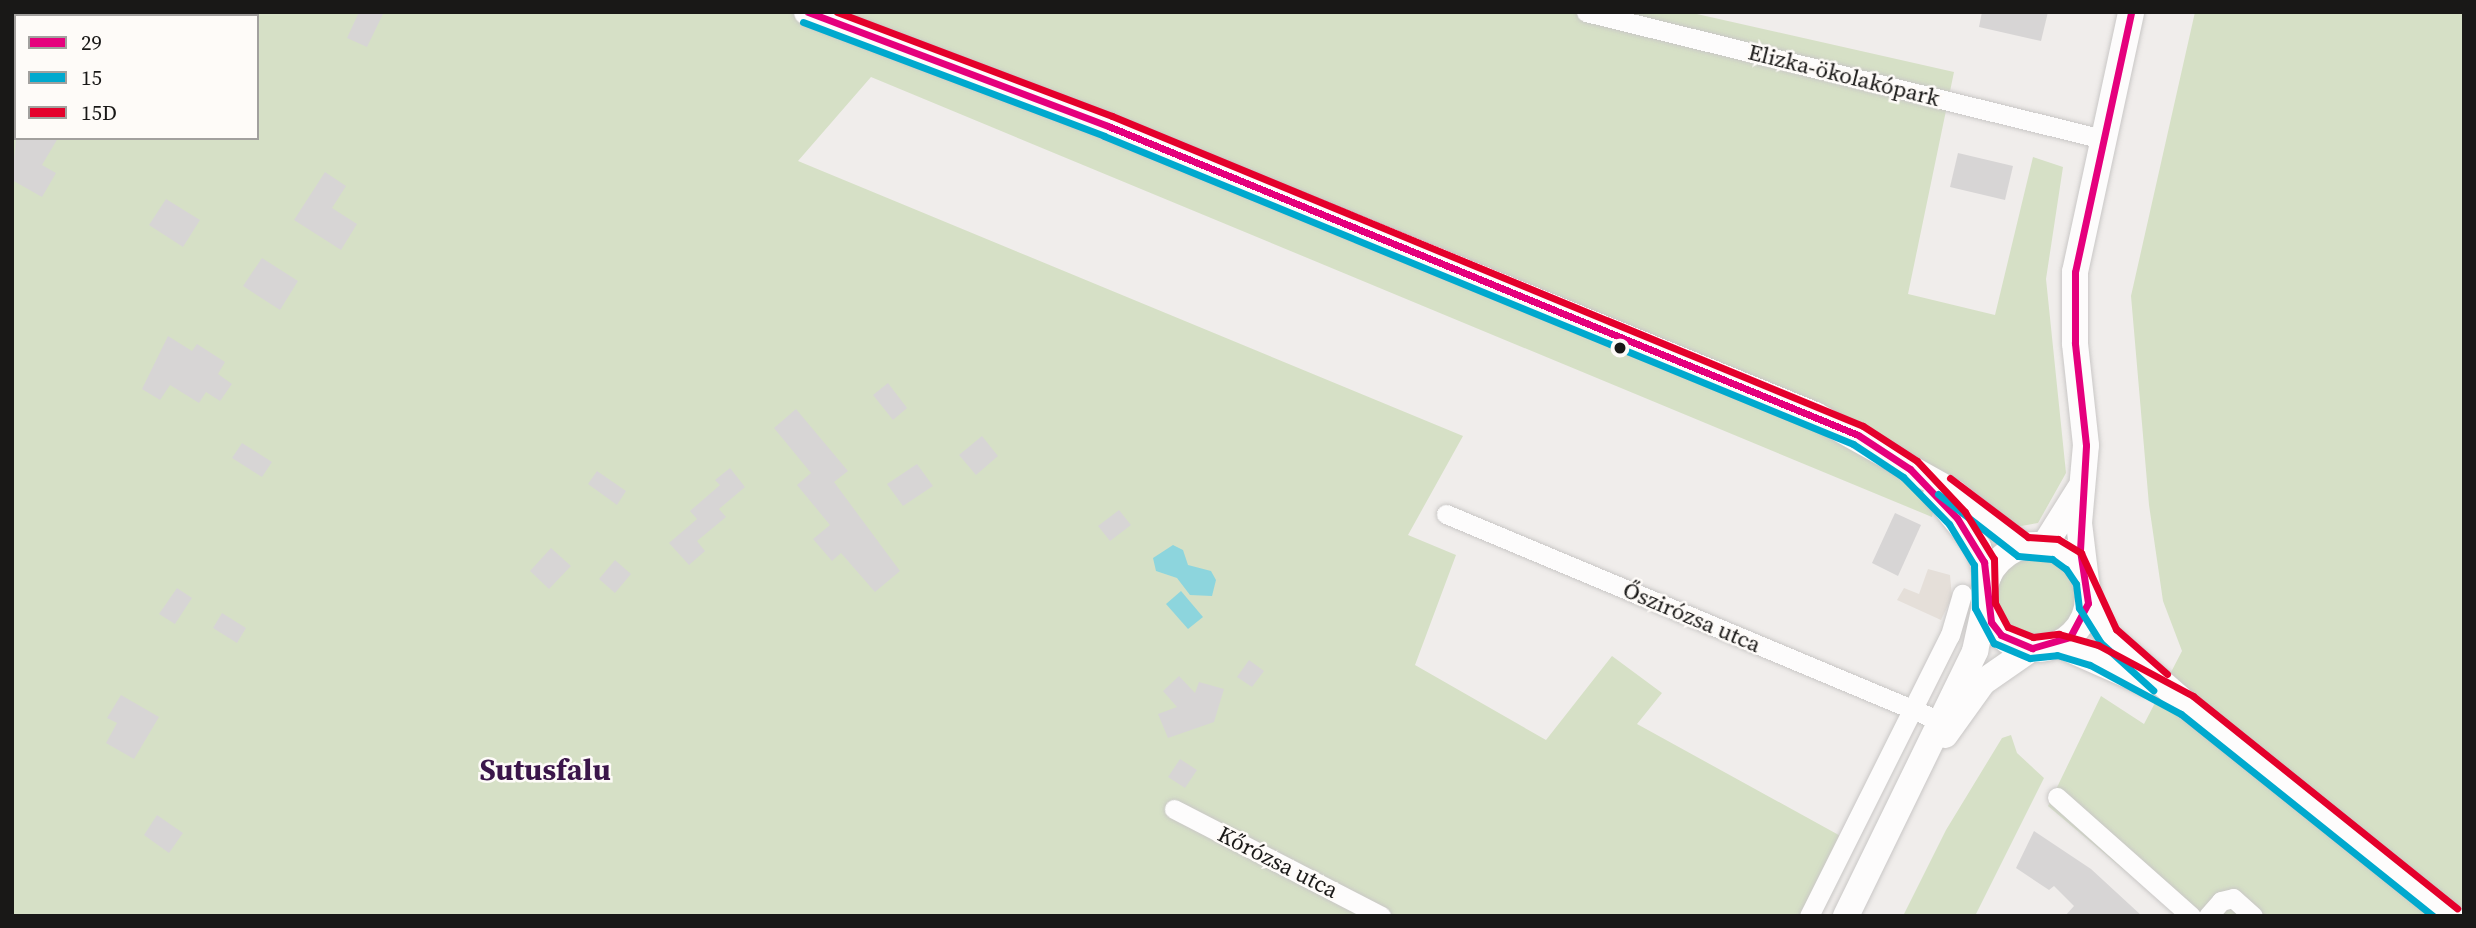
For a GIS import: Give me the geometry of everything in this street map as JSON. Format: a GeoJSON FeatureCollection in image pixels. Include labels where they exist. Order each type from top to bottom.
{"type":"FeatureCollection","features":[{"type":"Feature","properties":{"kind":"main road"},"geometry":{"type":"LineString","coordinates":[[807,12],[1108,127],[1815,415],[1953,492],[2034,546],[2074,561],[2108,636],[2187,705],[2450,916]]}},
{"type":"Feature","properties":{"kind":"main road"},"geometry":{"type":"LineString","coordinates":[[2059,644],[2078,627],[2087,592],[2079,523],[2086,480],[2075,272],[2131,12]]}},
{"type":"Feature","properties":{"kind":"main road"},"geometry":{"type":"LineString","coordinates":[[1910,469],[1957,518],[1978,547],[1988,577]]}},
{"type":"Feature","properties":{"kind":"main road"},"geometry":{"type":"LineString","coordinates":[[1922,763],[1926,715],[1975,651],[1974,600],[2002,558],[2034,546],[2086,480]]}},
{"type":"Feature","properties":{"kind":"main road"},"geometry":{"type":"LineString","coordinates":[[1974,600],[2001,635],[2032,648]]}},
{"type":"Feature","properties":{"kind":"main road"},"geometry":{"type":"LineString","coordinates":[[1846,916],[1922,763],[1983,682],[2032,648],[2059,644],[2094,656],[2187,705]]}},
{"type":"Feature","properties":{"kind":"street","name":"Elizka-ökolakópark"},"geometry":{"type":"LineString","coordinates":[[1586,12],[2103,139]]}},
{"type":"Feature","properties":{"kind":"street","name":"Őszirózsa utca"},"geometry":{"type":"LineString","coordinates":[[1446,514],[1926,715]]}},
{"type":"Feature","properties":{"kind":"street"},"geometry":{"type":"LineString","coordinates":[[1809,916],[1926,715]]}},
{"type":"Feature","properties":{"kind":"street"},"geometry":{"type":"LineString","coordinates":[[2057,797],[2191,916]]}},
{"type":"Feature","properties":{"kind":"street","name":"Kőrózsa utca"},"geometry":{"type":"LineString","coordinates":[[1174,809],[1381,916]]}},
{"type":"Feature","properties":{"kind":"street"},"geometry":{"type":"LineString","coordinates":[[2208,916],[2221,901],[2233,898],[2253,916]]}},
{"type":"Feature","properties":{"kind":"shaded area"},"geometry":{"type":"Polygon","coordinates":[[[1928,569],[1950,575],[1952,597],[1941,620],[1897,600],[1904,588],[1919,594],[1928,569]]]}},
{"type":"Feature","properties":{"kind":"green space"},"geometry":{"type":"Polygon","coordinates":[[[12,12],[1688,12],[1954,72],[1908,294],[1995,315],[2033,157],[2063,167],[2046,279],[2066,473],[2038,523],[2010,528],[1939,484],[1932,517],[871,77],[798,161],[1463,436],[1408,535],[1456,555],[1415,665],[1546,740],[1612,656],[1662,693],[1637,724],[1855,844],[1820,916],[12,916],[12,12]]]}},
{"type":"Feature","properties":{"kind":"green space"},"geometry":{"type":"Polygon","coordinates":[[[2195,12],[2464,12],[2464,916],[2179,916],[2048,806],[2101,696],[2144,724],[2182,651],[2163,601],[2149,505],[2131,296],[2195,12]]]}},
{"type":"Feature","properties":{"kind":"green space"},"geometry":{"type":"Polygon","coordinates":[[[2037,555],[2052,558],[2065,567],[2074,580],[2077,595],[2074,610],[2065,623],[2052,632],[2037,635],[2022,632],[2009,623],[2000,610],[1997,595],[2000,580],[2009,567],[2022,558],[2037,555]]]}},
{"type":"Feature","properties":{"kind":"green space"},"geometry":{"type":"Polygon","coordinates":[[[2011,735],[2017,753],[2044,778],[1975,916],[1903,916],[1946,830],[2002,738],[2011,735]]]}},
{"type":"Feature","properties":{"kind":"water"},"geometry":{"type":"Polygon","coordinates":[[[1173,545],[1183,550],[1188,565],[1211,571],[1216,580],[1212,596],[1190,595],[1177,578],[1156,571],[1153,558],[1173,545]]]}},
{"type":"Feature","properties":{"kind":"water"},"geometry":{"type":"Polygon","coordinates":[[[1181,591],[1203,617],[1188,629],[1166,604],[1181,591]]]}},
{"type":"Feature","properties":{"kind":"building"},"geometry":{"type":"Polygon","coordinates":[[[359,12],[384,12],[367,47],[347,38],[359,12]]]}},
{"type":"Feature","properties":{"kind":"building"},"geometry":{"type":"Polygon","coordinates":[[[1982,12],[2048,12],[2041,41],[1979,27],[1982,12]]]}},
{"type":"Feature","properties":{"kind":"building"},"geometry":{"type":"Polygon","coordinates":[[[16,140],[57,140],[42,165],[56,173],[42,197],[12,180],[16,140]]]}},
{"type":"Feature","properties":{"kind":"building"},"geometry":{"type":"Polygon","coordinates":[[[1958,153],[2013,166],[2005,200],[1950,187],[1958,153]]]}},
{"type":"Feature","properties":{"kind":"building"},"geometry":{"type":"Polygon","coordinates":[[[325,172],[346,186],[332,208],[357,224],[341,250],[294,220],[325,172]]]}},
{"type":"Feature","properties":{"kind":"building"},"geometry":{"type":"Polygon","coordinates":[[[166,199],[200,220],[183,247],[149,225],[166,199]]]}},
{"type":"Feature","properties":{"kind":"building"},"geometry":{"type":"Polygon","coordinates":[[[262,258],[298,281],[280,310],[243,286],[262,258]]]}},
{"type":"Feature","properties":{"kind":"building"},"geometry":{"type":"Polygon","coordinates":[[[168,336],[192,351],[197,344],[225,362],[218,374],[232,384],[220,401],[206,392],[199,403],[170,385],[160,400],[142,389],[168,336]]]}},
{"type":"Feature","properties":{"kind":"building"},"geometry":{"type":"Polygon","coordinates":[[[888,383],[907,408],[893,420],[873,395],[888,383]]]}},
{"type":"Feature","properties":{"kind":"building"},"geometry":{"type":"Polygon","coordinates":[[[796,409],[848,471],[834,482],[900,571],[875,592],[841,553],[832,561],[813,539],[830,525],[797,485],[811,473],[774,428],[796,409]]]}},
{"type":"Feature","properties":{"kind":"building"},"geometry":{"type":"Polygon","coordinates":[[[982,436],[998,456],[976,475],[959,455],[982,436]]]}},
{"type":"Feature","properties":{"kind":"building"},"geometry":{"type":"Polygon","coordinates":[[[242,443],[272,462],[262,477],[232,458],[242,443]]]}},
{"type":"Feature","properties":{"kind":"building"},"geometry":{"type":"Polygon","coordinates":[[[917,464],[933,486],[903,506],[887,484],[917,464]]]}},
{"type":"Feature","properties":{"kind":"building"},"geometry":{"type":"Polygon","coordinates":[[[730,468],[745,487],[719,509],[726,517],[697,541],[705,551],[689,565],[669,543],[697,519],[690,511],[720,485],[715,480],[730,468]]]}},
{"type":"Feature","properties":{"kind":"building"},"geometry":{"type":"Polygon","coordinates":[[[597,471],[626,491],[617,505],[588,484],[597,471]]]}},
{"type":"Feature","properties":{"kind":"building"},"geometry":{"type":"Polygon","coordinates":[[[1119,510],[1131,525],[1110,541],[1098,526],[1119,510]]]}},
{"type":"Feature","properties":{"kind":"building"},"geometry":{"type":"Polygon","coordinates":[[[1895,513],[1921,525],[1898,576],[1872,563],[1895,513]]]}},
{"type":"Feature","properties":{"kind":"building"},"geometry":{"type":"Polygon","coordinates":[[[551,548],[571,566],[549,589],[530,571],[551,548]]]}},
{"type":"Feature","properties":{"kind":"building"},"geometry":{"type":"Polygon","coordinates":[[[615,560],[631,574],[615,593],[599,579],[615,560]]]}},
{"type":"Feature","properties":{"kind":"building"},"geometry":{"type":"Polygon","coordinates":[[[177,588],[192,598],[175,624],[159,614],[177,588]]]}},
{"type":"Feature","properties":{"kind":"building"},"geometry":{"type":"Polygon","coordinates":[[[222,613],[246,628],[237,643],[213,628],[222,613]]]}},
{"type":"Feature","properties":{"kind":"building"},"geometry":{"type":"Polygon","coordinates":[[[1249,660],[1264,671],[1252,687],[1237,677],[1249,660]]]}},
{"type":"Feature","properties":{"kind":"building"},"geometry":{"type":"Polygon","coordinates":[[[1179,676],[1195,693],[1199,682],[1224,689],[1214,722],[1168,738],[1158,714],[1177,707],[1163,691],[1179,676]]]}},
{"type":"Feature","properties":{"kind":"building"},"geometry":{"type":"Polygon","coordinates":[[[121,695],[159,717],[134,759],[106,743],[117,723],[107,718],[121,695]]]}},
{"type":"Feature","properties":{"kind":"building"},"geometry":{"type":"Polygon","coordinates":[[[1180,759],[1197,770],[1185,788],[1168,777],[1180,759]]]}},
{"type":"Feature","properties":{"kind":"building"},"geometry":{"type":"Polygon","coordinates":[[[157,815],[183,833],[169,853],[144,835],[157,815]]]}},
{"type":"Feature","properties":{"kind":"building"},"geometry":{"type":"Polygon","coordinates":[[[2034,831],[2091,869],[2142,916],[2065,916],[2074,906],[2054,886],[2049,890],[2016,868],[2034,831]]]}},
{"type":"Feature","properties":{"kind":"transit line","name":"29"},"geometry":{"type":"LineString","coordinates":[[808,12],[1108,126],[1858,435],[1910,469],[1957,518],[1984,562],[1991,622],[2001,635],[2032,648],[2070,637],[2088,603],[2080,550],[2086,445],[2075,343],[2075,272],[2131,12]]}},
{"type":"Feature","properties":{"kind":"transit line","name":"15D"},"geometry":{"type":"LineString","coordinates":[[837,12],[1112,116],[1863,426],[1917,461],[1965,512],[1994,559],[1995,603],[2008,627],[2033,637],[2059,634],[2098,645],[2193,696],[2457,908]]}},
{"type":"Feature","properties":{"kind":"transit line","name":"15"},"geometry":{"type":"LineString","coordinates":[[803,22],[1104,136],[1853,444],[1903,477],[1949,524],[1974,565],[1975,608],[1994,643],[2030,658],[2057,655],[2090,665],[2181,714],[2433,916]]}},
{"type":"Feature","properties":{"kind":"transit line","name":"15D"},"geometry":{"type":"LineString","coordinates":[[1950,478],[2028,537],[2058,539],[2081,553],[2116,629],[2167,674]]}},
{"type":"Feature","properties":{"kind":"transit line","name":"15"},"geometry":{"type":"LineString","coordinates":[[1938,494],[2018,556],[2052,559],[2066,569],[2076,584],[2079,608],[2100,642],[2153,690]]}},
{"type":"Feature","properties":{"kind":"district","name":"Sutusfalu"},"geometry":{"type":"Point","coordinates":[545,770]}}]}
